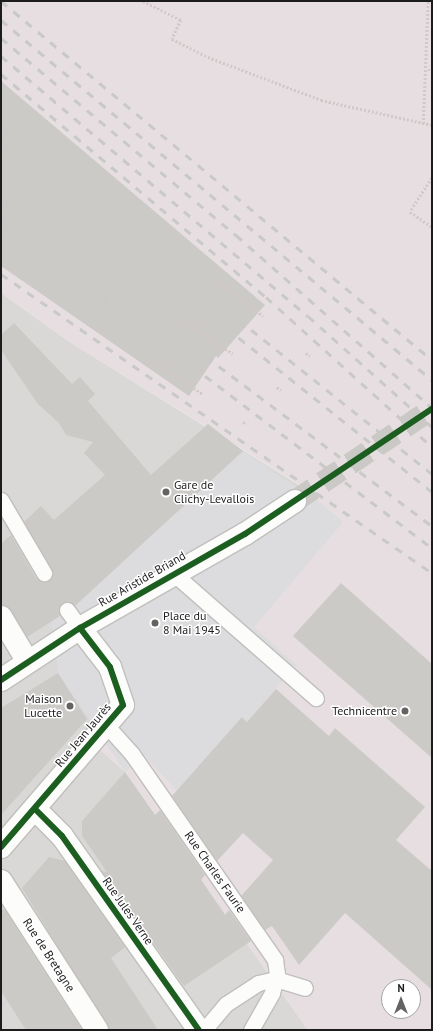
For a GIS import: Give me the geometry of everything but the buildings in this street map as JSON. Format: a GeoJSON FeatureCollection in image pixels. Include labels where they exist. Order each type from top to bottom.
{"type":"FeatureCollection","features":[{"type":"Feature","properties":{"kind":"street","name":"Rue Aristide Briand"},"geometry":{"type":"LineString","coordinates":[[1,680],[80,628],[173,573],[245,534],[295,501]]}},
{"type":"Feature","properties":{"kind":"street"},"geometry":{"type":"LineString","coordinates":[[1,617],[28,662]]}},
{"type":"Feature","properties":{"kind":"street","name":"Rue Jean Jaurès"},"geometry":{"type":"LineString","coordinates":[[1,847],[35,809],[123,704],[110,667],[80,628]]}},
{"type":"Feature","properties":{"kind":"street","name":"Rue Jules Verne"},"geometry":{"type":"LineString","coordinates":[[35,809],[62,836],[199,1030]]}},
{"type":"Feature","properties":{"kind":"street","name":"Rue de Bretagne"},"geometry":{"type":"LineString","coordinates":[[1,881],[97,1030]]}},
{"type":"Feature","properties":{"kind":"lane"},"geometry":{"type":"LineString","coordinates":[[1,500],[44,573]]}},
{"type":"Feature","properties":{"kind":"lane"},"geometry":{"type":"LineString","coordinates":[[173,573],[316,698]]}},
{"type":"Feature","properties":{"kind":"lane"},"geometry":{"type":"LineString","coordinates":[[67,610],[80,628]]}},
{"type":"Feature","properties":{"kind":"lane","name":"Rue Charles Faurie"},"geometry":{"type":"LineString","coordinates":[[106,725],[132,754],[268,948],[275,960],[276,979]]}},
{"type":"Feature","properties":{"kind":"lane"},"geometry":{"type":"LineString","coordinates":[[204,1030],[226,1004],[258,983],[276,979],[305,988]]}},
{"type":"Feature","properties":{"kind":"lane"},"geometry":{"type":"LineString","coordinates":[[251,1030],[276,979]]}},
{"type":"Feature","properties":{"kind":"path"},"geometry":{"type":"LineString","coordinates":[[143,1],[181,20],[172,39],[208,57],[321,100],[432,125]]}},
{"type":"Feature","properties":{"kind":"path"},"geometry":{"type":"LineString","coordinates":[[423,124],[428,70],[428,1]]}},
{"type":"Feature","properties":{"kind":"path"},"geometry":{"type":"LineString","coordinates":[[432,178],[410,212],[432,227]]}},
{"type":"Feature","properties":{"kind":"path"},"geometry":{"type":"LineString","coordinates":[[218,280],[263,316]]}},
{"type":"Feature","properties":{"kind":"path"},"geometry":{"type":"LineString","coordinates":[[186,321],[232,354]]}},
{"type":"Feature","properties":{"kind":"path"},"geometry":{"type":"LineString","coordinates":[[306,353],[310,356]]}},
{"type":"Feature","properties":{"kind":"path"},"geometry":{"type":"LineString","coordinates":[[154,361],[203,394]]}},
{"type":"Feature","properties":{"kind":"path"},"geometry":{"type":"LineString","coordinates":[[277,387],[281,390]]}},
{"type":"Feature","properties":{"kind":"path"},"geometry":{"type":"LineString","coordinates":[[243,422],[247,424]]}},
{"type":"Feature","properties":{"kind":"shaded area"},"geometry":{"type":"Polygon","coordinates":[[[1,1],[432,1],[432,1030],[308,1030],[125,772],[92,743],[305,488],[68,341],[1,293],[1,1]]]}},
{"type":"Feature","properties":{"kind":"shaded area"},"geometry":{"type":"Polygon","coordinates":[[[1,293],[68,341],[305,489],[92,743],[125,772],[308,1030],[1,1030],[1,293]]]}},
{"type":"Feature","properties":{"kind":"shaded area","name":"Place du 8 Mai 1945"},"geometry":{"type":"Polygon","coordinates":[[[242,451],[322,504],[343,522],[254,627],[296,665],[247,722],[242,717],[177,791],[143,754],[125,772],[58,673],[51,621],[185,506],[242,451]]]}},
{"type":"Feature","properties":{"kind":"tunnel"},"geometry":{"type":"LineString","coordinates":[[295,501],[432,409]]}},
{"type":"Feature","properties":{"kind":"railway"},"geometry":{"type":"LineString","coordinates":[[1,1],[432,360]]}},
{"type":"Feature","properties":{"kind":"railway"},"geometry":{"type":"LineString","coordinates":[[1,20],[432,380]]}},
{"type":"Feature","properties":{"kind":"railway"},"geometry":{"type":"LineString","coordinates":[[1,38],[236,235],[432,408]]}},
{"type":"Feature","properties":{"kind":"railway"},"geometry":{"type":"LineString","coordinates":[[1,56],[308,316],[432,427]]}},
{"type":"Feature","properties":{"kind":"railway"},"geometry":{"type":"LineString","coordinates":[[1,74],[266,297],[432,447]]}},
{"type":"Feature","properties":{"kind":"railway"},"geometry":{"type":"LineString","coordinates":[[1,130],[432,474]]}},
{"type":"Feature","properties":{"kind":"railway"},"geometry":{"type":"LineString","coordinates":[[1,148],[432,492]]}},
{"type":"Feature","properties":{"kind":"railway"},"geometry":{"type":"LineString","coordinates":[[1,203],[432,526]]}},
{"type":"Feature","properties":{"kind":"railway"},"geometry":{"type":"LineString","coordinates":[[1,221],[432,548]]}},
{"type":"Feature","properties":{"kind":"railway"},"geometry":{"type":"LineString","coordinates":[[1,274],[432,573]]}},
{"type":"Feature","properties":{"kind":"cycle path"},"geometry":{"type":"LineString","coordinates":[[1,680],[80,628],[245,534],[432,409]]}},
{"type":"Feature","properties":{"kind":"cycle path"},"geometry":{"type":"LineString","coordinates":[[1,847],[123,705],[110,667],[80,628]]}},
{"type":"Feature","properties":{"kind":"cycle path"},"geometry":{"type":"LineString","coordinates":[[35,809],[62,836],[199,1030]]}},
{"type":"Feature","properties":{"kind":"place","name":"Gare de Clichy-Levallois"},"geometry":{"type":"Point","coordinates":[166,492]}},
{"type":"Feature","properties":{"kind":"place","name":"Place du 8 Mai 1945"},"geometry":{"type":"Point","coordinates":[155,623]}},
{"type":"Feature","properties":{"kind":"place","name":"Maison Lucette"},"geometry":{"type":"Point","coordinates":[70,706]}},
{"type":"Feature","properties":{"kind":"place","name":"Technicentre"},"geometry":{"type":"Point","coordinates":[405,711]}}]}
